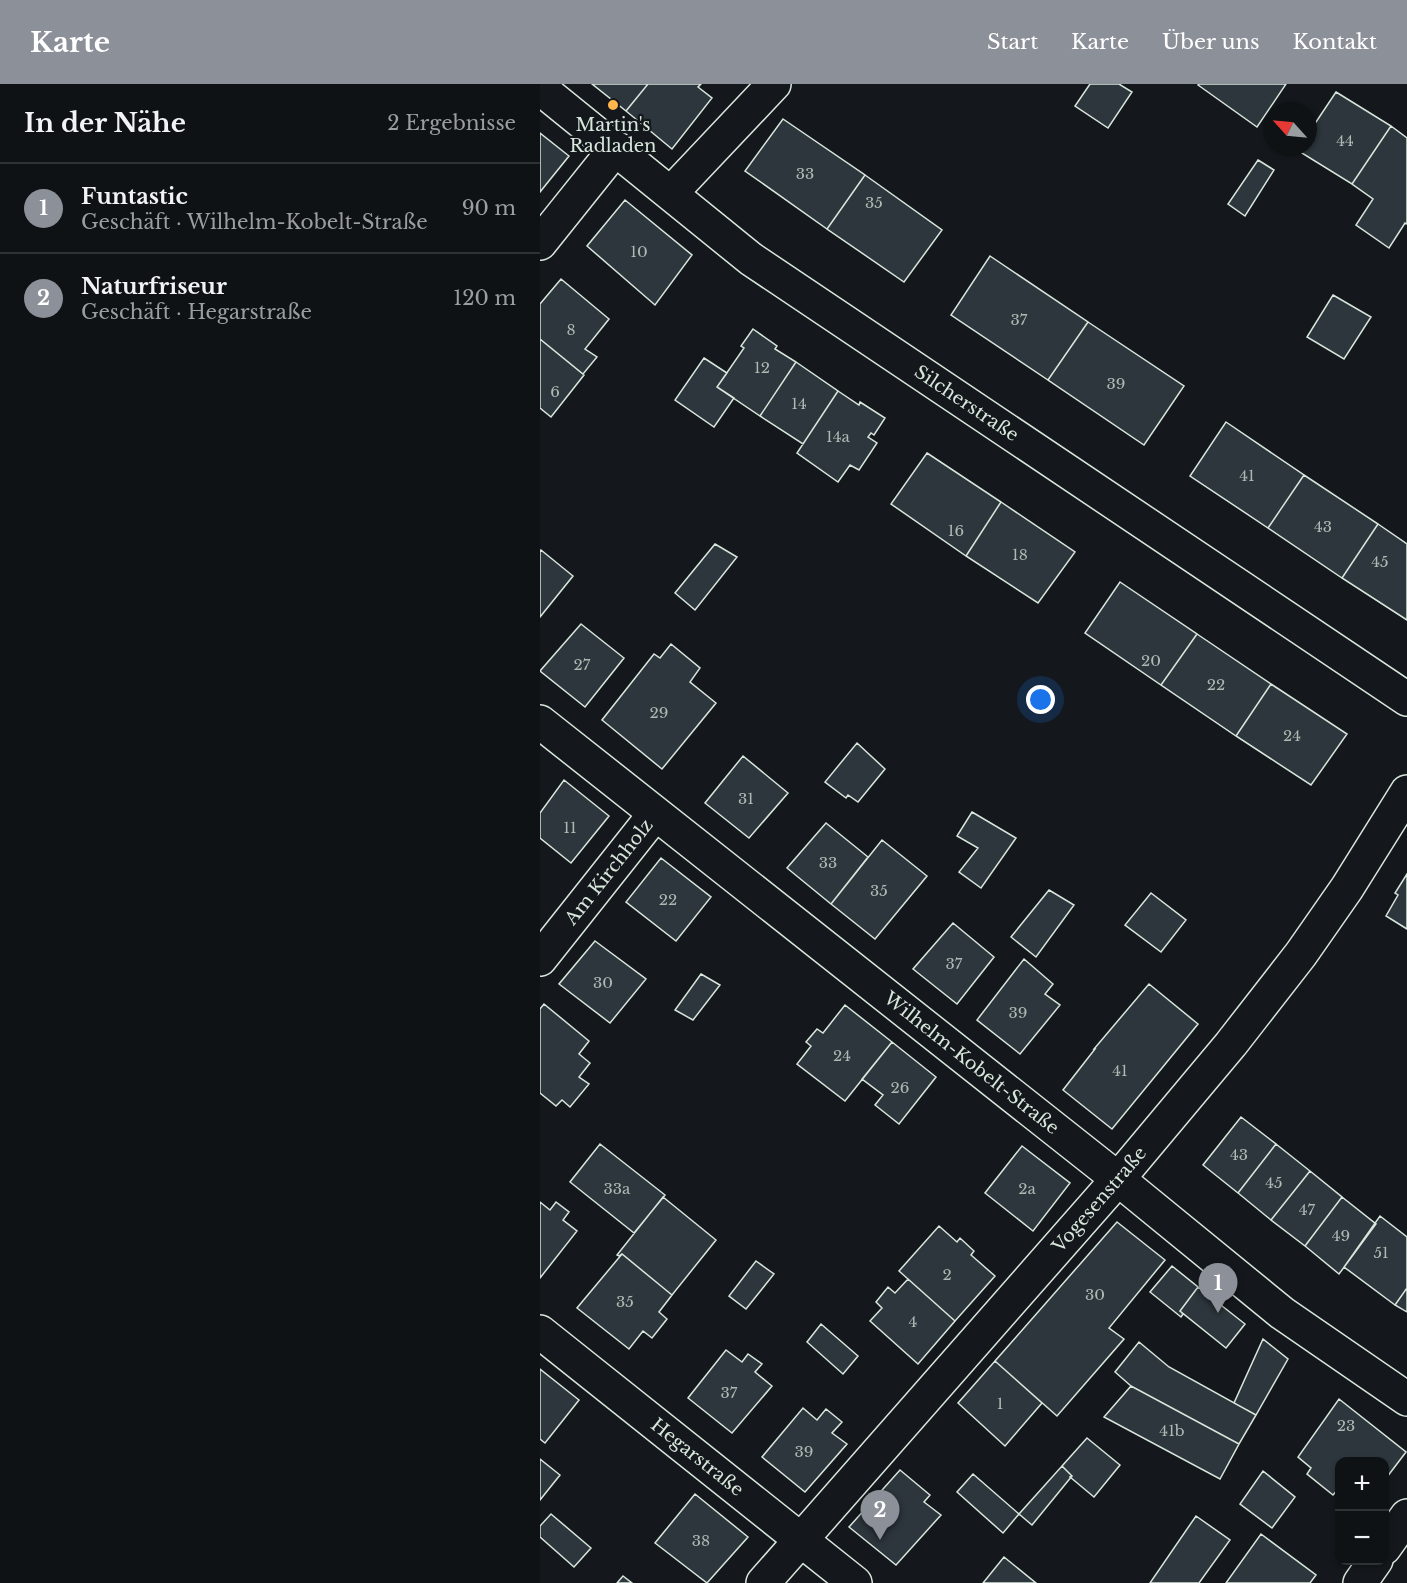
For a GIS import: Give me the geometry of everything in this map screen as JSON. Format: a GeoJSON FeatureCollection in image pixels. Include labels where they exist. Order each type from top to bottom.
{"type":"FeatureCollection","features":[{"type":"Feature","properties":{"kind":"street"},"geometry":{"type":"LineString","coordinates":[[671,193],[774,84]]}},
{"type":"Feature","properties":{"kind":"street","name":"Silcherstraße"},"geometry":{"type":"LineString","coordinates":[[540,88],[751,260],[1407,699]]}},
{"type":"Feature","properties":{"kind":"street"},"geometry":{"type":"LineString","coordinates":[[540,243],[616,148]]}},
{"type":"Feature","properties":{"kind":"street","name":"Wilhelm-Kobelt-Straße"},"geometry":{"type":"LineString","coordinates":[[540,722],[1118,1179],[1282,1313],[1407,1399]]}},
{"type":"Feature","properties":{"kind":"street","name":"Vogesenstraße"},"geometry":{"type":"LineString","coordinates":[[763,1583],[1118,1179],[1231,1044],[1301,954],[1347,888],[1407,792]]}},
{"type":"Feature","properties":{"kind":"street","name":"Am Kirchholz"},"geometry":{"type":"LineString","coordinates":[[540,959],[655,814]]}},
{"type":"Feature","properties":{"kind":"street","name":"Hegarstraße"},"geometry":{"type":"LineString","coordinates":[[540,1332],[855,1583]]}},
{"type":"Feature","properties":{"kind":"street"},"geometry":{"type":"LineString","coordinates":[[1389,1541],[1407,1516]]}},
{"type":"Feature","properties":{"kind":"street"},"geometry":{"type":"LineString","coordinates":[[1360,1583],[1373,1565]]}},
{"type":"Feature","properties":{"kind":"building"},"geometry":{"type":"Polygon","coordinates":[[[592,84],[648,84],[626,111],[592,84]]]}},
{"type":"Feature","properties":{"kind":"building"},"geometry":{"type":"Polygon","coordinates":[[[648,84],[701,84],[698,87],[712,98],[672,149],[626,111],[648,84]]]}},
{"type":"Feature","properties":{"kind":"building"},"geometry":{"type":"Polygon","coordinates":[[[1090,84],[1119,84],[1132,92],[1108,128],[1075,106],[1090,84]]]}},
{"type":"Feature","properties":{"kind":"building"},"geometry":{"type":"Polygon","coordinates":[[[1286,84],[1274,102],[1263,102],[1263,118],[1257,127],[1198,85],[1286,84]]]}},
{"type":"Feature","properties":{"kind":"building"},"geometry":{"type":"Polygon","coordinates":[[[1336,92],[1391,126],[1352,184],[1307,156],[1317,156],[1317,120],[1336,92]]]}},
{"type":"Feature","properties":{"kind":"building"},"geometry":{"type":"Polygon","coordinates":[[[783,119],[865,175],[827,229],[745,171],[783,119]]]}},
{"type":"Feature","properties":{"kind":"building"},"geometry":{"type":"Polygon","coordinates":[[[1391,126],[1407,138],[1407,224],[1405,223],[1389,248],[1356,225],[1373,199],[1352,184],[1391,126]]]}},
{"type":"Feature","properties":{"kind":"building"},"geometry":{"type":"Polygon","coordinates":[[[540,133],[569,156],[540,192],[540,133]]]}},
{"type":"Feature","properties":{"kind":"building"},"geometry":{"type":"Polygon","coordinates":[[[1258,160],[1274,170],[1245,216],[1228,204],[1258,160]]]}},
{"type":"Feature","properties":{"kind":"building"},"geometry":{"type":"Polygon","coordinates":[[[865,175],[942,230],[904,282],[827,229],[865,175]]]}},
{"type":"Feature","properties":{"kind":"building"},"geometry":{"type":"Polygon","coordinates":[[[625,200],[692,255],[655,305],[587,246],[625,200]]]}},
{"type":"Feature","properties":{"kind":"building"},"geometry":{"type":"Polygon","coordinates":[[[990,256],[1088,322],[1048,380],[951,315],[990,256]]]}},
{"type":"Feature","properties":{"kind":"building"},"geometry":{"type":"Polygon","coordinates":[[[561,279],[609,319],[585,349],[597,357],[583,374],[540,339],[540,304],[561,279]]]}},
{"type":"Feature","properties":{"kind":"building"},"geometry":{"type":"Polygon","coordinates":[[[1333,295],[1371,317],[1344,359],[1307,337],[1333,295]]]}},
{"type":"Feature","properties":{"kind":"building"},"geometry":{"type":"Polygon","coordinates":[[[1088,322],[1184,386],[1144,445],[1048,380],[1088,322]]]}},
{"type":"Feature","properties":{"kind":"building"},"geometry":{"type":"Polygon","coordinates":[[[753,329],[777,346],[775,349],[796,362],[760,416],[717,387],[744,348],[741,346],[753,329]]]}},
{"type":"Feature","properties":{"kind":"building"},"geometry":{"type":"Polygon","coordinates":[[[540,339],[584,375],[551,417],[540,408],[540,339]]]}},
{"type":"Feature","properties":{"kind":"building"},"geometry":{"type":"Polygon","coordinates":[[[704,358],[727,373],[717,387],[734,398],[714,427],[675,400],[704,358]]]}},
{"type":"Feature","properties":{"kind":"building"},"geometry":{"type":"Polygon","coordinates":[[[796,362],[838,391],[803,444],[760,416],[796,362]]]}},
{"type":"Feature","properties":{"kind":"building"},"geometry":{"type":"Polygon","coordinates":[[[838,391],[885,418],[874,435],[871,433],[868,437],[877,443],[859,470],[850,465],[838,482],[797,453],[838,391]]]}},
{"type":"Feature","properties":{"kind":"building"},"geometry":{"type":"Polygon","coordinates":[[[1226,422],[1304,475],[1268,528],[1190,476],[1226,422]]]}},
{"type":"Feature","properties":{"kind":"building"},"geometry":{"type":"Polygon","coordinates":[[[927,453],[1001,502],[966,556],[891,504],[927,453]]]}},
{"type":"Feature","properties":{"kind":"building"},"geometry":{"type":"Polygon","coordinates":[[[1304,475],[1378,524],[1342,578],[1268,528],[1304,475]]]}},
{"type":"Feature","properties":{"kind":"building"},"geometry":{"type":"Polygon","coordinates":[[[1001,502],[1075,552],[1038,603],[966,556],[1001,502]]]}},
{"type":"Feature","properties":{"kind":"building"},"geometry":{"type":"Polygon","coordinates":[[[1378,524],[1407,544],[1407,620],[1342,578],[1378,524]]]}},
{"type":"Feature","properties":{"kind":"building"},"geometry":{"type":"Polygon","coordinates":[[[715,544],[737,557],[695,610],[675,593],[715,544]]]}},
{"type":"Feature","properties":{"kind":"building"},"geometry":{"type":"Polygon","coordinates":[[[541,550],[573,576],[540,617],[540,552],[541,550]]]}},
{"type":"Feature","properties":{"kind":"building"},"geometry":{"type":"Polygon","coordinates":[[[1120,582],[1197,634],[1161,685],[1085,633],[1120,582]]]}},
{"type":"Feature","properties":{"kind":"building"},"geometry":{"type":"Polygon","coordinates":[[[581,624],[624,658],[585,707],[540,671],[581,624]]]}},
{"type":"Feature","properties":{"kind":"building"},"geometry":{"type":"Polygon","coordinates":[[[1197,634],[1271,684],[1236,736],[1161,685],[1197,634]]]}},
{"type":"Feature","properties":{"kind":"building"},"geometry":{"type":"Polygon","coordinates":[[[671,644],[700,668],[690,682],[716,703],[662,769],[602,720],[654,654],[660,658],[671,644]]]}},
{"type":"Feature","properties":{"kind":"building"},"geometry":{"type":"Polygon","coordinates":[[[1271,684],[1347,734],[1311,785],[1236,736],[1271,684]]]}},
{"type":"Feature","properties":{"kind":"building"},"geometry":{"type":"Polygon","coordinates":[[[857,743],[885,769],[858,802],[848,795],[846,798],[825,782],[857,743]]]}},
{"type":"Feature","properties":{"kind":"building"},"geometry":{"type":"Polygon","coordinates":[[[743,756],[788,793],[749,838],[705,803],[743,756]]]}},
{"type":"Feature","properties":{"kind":"building"},"geometry":{"type":"Polygon","coordinates":[[[564,780],[609,816],[571,863],[540,838],[540,813],[564,780]]]}},
{"type":"Feature","properties":{"kind":"building"},"geometry":{"type":"Polygon","coordinates":[[[972,812],[1016,838],[981,888],[959,872],[978,848],[957,836],[972,812]]]}},
{"type":"Feature","properties":{"kind":"building"},"geometry":{"type":"Polygon","coordinates":[[[826,823],[868,857],[831,904],[787,868],[826,823]]]}},
{"type":"Feature","properties":{"kind":"building"},"geometry":{"type":"Polygon","coordinates":[[[882,840],[927,876],[875,939],[831,904],[882,840]]]}},
{"type":"Feature","properties":{"kind":"building"},"geometry":{"type":"Polygon","coordinates":[[[661,858],[711,897],[676,941],[626,902],[661,858]]]}},
{"type":"Feature","properties":{"kind":"building"},"geometry":{"type":"Polygon","coordinates":[[[1407,874],[1407,929],[1386,916],[1398,895],[1395,893],[1407,874]]]}},
{"type":"Feature","properties":{"kind":"building"},"geometry":{"type":"Polygon","coordinates":[[[1049,890],[1074,905],[1036,957],[1011,937],[1049,890]]]}},
{"type":"Feature","properties":{"kind":"building"},"geometry":{"type":"Polygon","coordinates":[[[1151,893],[1186,920],[1161,952],[1125,925],[1151,893]]]}},
{"type":"Feature","properties":{"kind":"building"},"geometry":{"type":"Polygon","coordinates":[[[953,923],[994,957],[957,1004],[913,969],[953,923]]]}},
{"type":"Feature","properties":{"kind":"building"},"geometry":{"type":"Polygon","coordinates":[[[595,941],[646,979],[610,1023],[559,984],[595,941]]]}},
{"type":"Feature","properties":{"kind":"building"},"geometry":{"type":"Polygon","coordinates":[[[1024,959],[1053,984],[1045,994],[1060,1005],[1020,1054],[977,1020],[1024,959]]]}},
{"type":"Feature","properties":{"kind":"building"},"geometry":{"type":"Polygon","coordinates":[[[701,974],[720,985],[693,1020],[675,1010],[701,974]]]}},
{"type":"Feature","properties":{"kind":"building"},"geometry":{"type":"Polygon","coordinates":[[[1149,984],[1198,1024],[1112,1129],[1063,1090],[1149,984]]]}},
{"type":"Feature","properties":{"kind":"building"},"geometry":{"type":"Polygon","coordinates":[[[544,1004],[589,1041],[579,1054],[590,1063],[579,1077],[589,1084],[570,1107],[562,1100],[556,1106],[540,1093],[540,1009],[544,1004]]]}},
{"type":"Feature","properties":{"kind":"building"},"geometry":{"type":"Polygon","coordinates":[[[845,1005],[892,1042],[845,1101],[797,1064],[811,1046],[806,1042],[817,1029],[823,1033],[845,1005]]]}},
{"type":"Feature","properties":{"kind":"building"},"geometry":{"type":"Polygon","coordinates":[[[892,1042],[936,1077],[899,1124],[875,1105],[883,1095],[862,1079],[892,1042]]]}},
{"type":"Feature","properties":{"kind":"building"},"geometry":{"type":"Polygon","coordinates":[[[1241,1117],[1276,1144],[1238,1193],[1203,1165],[1241,1117]]]}},
{"type":"Feature","properties":{"kind":"building"},"geometry":{"type":"Polygon","coordinates":[[[600,1144],[665,1195],[634,1233],[570,1182],[600,1144]]]}},
{"type":"Feature","properties":{"kind":"building"},"geometry":{"type":"Polygon","coordinates":[[[1276,1144],[1310,1171],[1271,1220],[1238,1193],[1276,1144]]]}},
{"type":"Feature","properties":{"kind":"building"},"geometry":{"type":"Polygon","coordinates":[[[1022,1146],[1070,1183],[1033,1231],[985,1193],[1022,1146]]]}},
{"type":"Feature","properties":{"kind":"building"},"geometry":{"type":"Polygon","coordinates":[[[1310,1171],[1342,1197],[1305,1246],[1271,1220],[1310,1171]]]}},
{"type":"Feature","properties":{"kind":"building"},"geometry":{"type":"Polygon","coordinates":[[[663,1197],[716,1240],[672,1295],[622,1254],[617,1255],[663,1197]]]}},
{"type":"Feature","properties":{"kind":"building"},"geometry":{"type":"Polygon","coordinates":[[[1342,1197],[1376,1224],[1339,1274],[1305,1246],[1342,1197]]]}},
{"type":"Feature","properties":{"kind":"building"},"geometry":{"type":"Polygon","coordinates":[[[540,1202],[550,1210],[556,1202],[569,1212],[563,1220],[577,1231],[540,1278],[540,1202]]]}},
{"type":"Feature","properties":{"kind":"building"},"geometry":{"type":"Polygon","coordinates":[[[1380,1216],[1407,1237],[1407,1288],[1395,1305],[1344,1267],[1380,1216]]]}},
{"type":"Feature","properties":{"kind":"building"},"geometry":{"type":"Polygon","coordinates":[[[1117,1222],[1165,1260],[1109,1328],[1124,1339],[1057,1416],[995,1361],[1117,1222]]]}},
{"type":"Feature","properties":{"kind":"building"},"geometry":{"type":"Polygon","coordinates":[[[939,1226],[957,1242],[960,1238],[974,1251],[971,1255],[995,1276],[955,1321],[899,1271],[939,1226]]]}},
{"type":"Feature","properties":{"kind":"building"},"geometry":{"type":"Polygon","coordinates":[[[622,1254],[672,1295],[659,1312],[667,1319],[652,1338],[643,1331],[629,1349],[577,1308],[622,1254]]]}},
{"type":"Feature","properties":{"kind":"building"},"geometry":{"type":"Polygon","coordinates":[[[756,1261],[774,1274],[746,1309],[729,1296],[756,1261]]]}},
{"type":"Feature","properties":{"kind":"building"},"geometry":{"type":"Polygon","coordinates":[[[1172,1266],[1198,1287],[1180,1311],[1183,1314],[1181,1317],[1150,1292],[1172,1266]]]}},
{"type":"Feature","properties":{"kind":"building"},"geometry":{"type":"Polygon","coordinates":[[[908,1279],[955,1321],[918,1364],[870,1321],[882,1308],[876,1302],[888,1287],[895,1293],[908,1279]]]}},
{"type":"Feature","properties":{"kind":"building"},"geometry":{"type":"Polygon","coordinates":[[[1198,1287],[1245,1324],[1226,1348],[1180,1311],[1198,1287]]]}},
{"type":"Feature","properties":{"kind":"building"},"geometry":{"type":"Polygon","coordinates":[[[1407,1288],[1407,1312],[1395,1305],[1407,1288]]]}},
{"type":"Feature","properties":{"kind":"building"},"geometry":{"type":"Polygon","coordinates":[[[821,1324],[858,1356],[843,1374],[807,1342],[821,1324]]]}},
{"type":"Feature","properties":{"kind":"building"},"geometry":{"type":"Polygon","coordinates":[[[1263,1339],[1288,1359],[1256,1415],[1234,1403],[1263,1339]]]}},
{"type":"Feature","properties":{"kind":"building"},"geometry":{"type":"Polygon","coordinates":[[[1139,1342],[1169,1367],[1256,1415],[1239,1444],[1131,1386],[1115,1372],[1139,1342]]]}},
{"type":"Feature","properties":{"kind":"building"},"geometry":{"type":"Polygon","coordinates":[[[726,1350],[742,1362],[748,1354],[762,1364],[755,1372],[772,1386],[732,1433],[688,1398],[726,1350]]]}},
{"type":"Feature","properties":{"kind":"building"},"geometry":{"type":"Polygon","coordinates":[[[995,1361],[1042,1403],[1005,1446],[958,1403],[995,1361]]]}},
{"type":"Feature","properties":{"kind":"building"},"geometry":{"type":"Polygon","coordinates":[[[540,1369],[579,1400],[545,1443],[540,1439],[540,1369]]]}},
{"type":"Feature","properties":{"kind":"building"},"geometry":{"type":"Polygon","coordinates":[[[1131,1386],[1239,1444],[1220,1479],[1104,1417],[1131,1386]]]}},
{"type":"Feature","properties":{"kind":"building"},"geometry":{"type":"Polygon","coordinates":[[[1339,1399],[1406,1452],[1389,1474],[1389,1457],[1335,1457],[1335,1493],[1333,1495],[1307,1474],[1311,1468],[1298,1457],[1339,1399]]]}},
{"type":"Feature","properties":{"kind":"building"},"geometry":{"type":"Polygon","coordinates":[[[803,1408],[817,1420],[826,1409],[842,1422],[832,1433],[847,1444],[805,1492],[762,1457],[803,1408]]]}},
{"type":"Feature","properties":{"kind":"building"},"geometry":{"type":"Polygon","coordinates":[[[1087,1438],[1120,1465],[1094,1497],[1070,1477],[1072,1476],[1062,1466],[1087,1438]]]}},
{"type":"Feature","properties":{"kind":"building"},"geometry":{"type":"Polygon","coordinates":[[[540,1459],[560,1475],[540,1500],[540,1459]]]}},
{"type":"Feature","properties":{"kind":"building"},"geometry":{"type":"Polygon","coordinates":[[[1062,1466],[1072,1476],[1032,1525],[1019,1514],[1062,1466]]]}},
{"type":"Feature","properties":{"kind":"building"},"geometry":{"type":"Polygon","coordinates":[[[900,1470],[930,1495],[924,1502],[941,1515],[896,1565],[849,1527],[900,1470]]]}},
{"type":"Feature","properties":{"kind":"building"},"geometry":{"type":"Polygon","coordinates":[[[1263,1471],[1295,1497],[1272,1528],[1240,1504],[1263,1471]]]}},
{"type":"Feature","properties":{"kind":"building"},"geometry":{"type":"Polygon","coordinates":[[[973,1474],[1019,1514],[1003,1533],[957,1492],[973,1474]]]}},
{"type":"Feature","properties":{"kind":"building"},"geometry":{"type":"Polygon","coordinates":[[[695,1494],[748,1537],[707,1583],[655,1543],[695,1494]]]}},
{"type":"Feature","properties":{"kind":"building"},"geometry":{"type":"Polygon","coordinates":[[[551,1514],[591,1548],[574,1567],[540,1537],[540,1526],[551,1514]]]}},
{"type":"Feature","properties":{"kind":"building"},"geometry":{"type":"Polygon","coordinates":[[[1196,1516],[1230,1540],[1199,1583],[1150,1583],[1196,1516]]]}},
{"type":"Feature","properties":{"kind":"building"},"geometry":{"type":"Polygon","coordinates":[[[1261,1534],[1316,1575],[1310,1583],[1226,1583],[1261,1534]]]}},
{"type":"Feature","properties":{"kind":"building"},"geometry":{"type":"Polygon","coordinates":[[[1004,1557],[1036,1583],[983,1583],[1004,1557]]]}},
{"type":"Feature","properties":{"kind":"building"},"geometry":{"type":"Polygon","coordinates":[[[623,1576],[632,1583],[617,1583],[623,1576]]]}},
{"type":"Feature","properties":{"kind":"place","name":"Martin's Radladen"},"geometry":{"type":"Point","coordinates":[613,105]}},
{"type":"Feature","properties":{"kind":"place","name":"Funtastic"},"geometry":{"type":"Point","coordinates":[1218,1313]}},
{"type":"Feature","properties":{"kind":"place","name":"Naturfriseur"},"geometry":{"type":"Point","coordinates":[880,1540]}}]}
